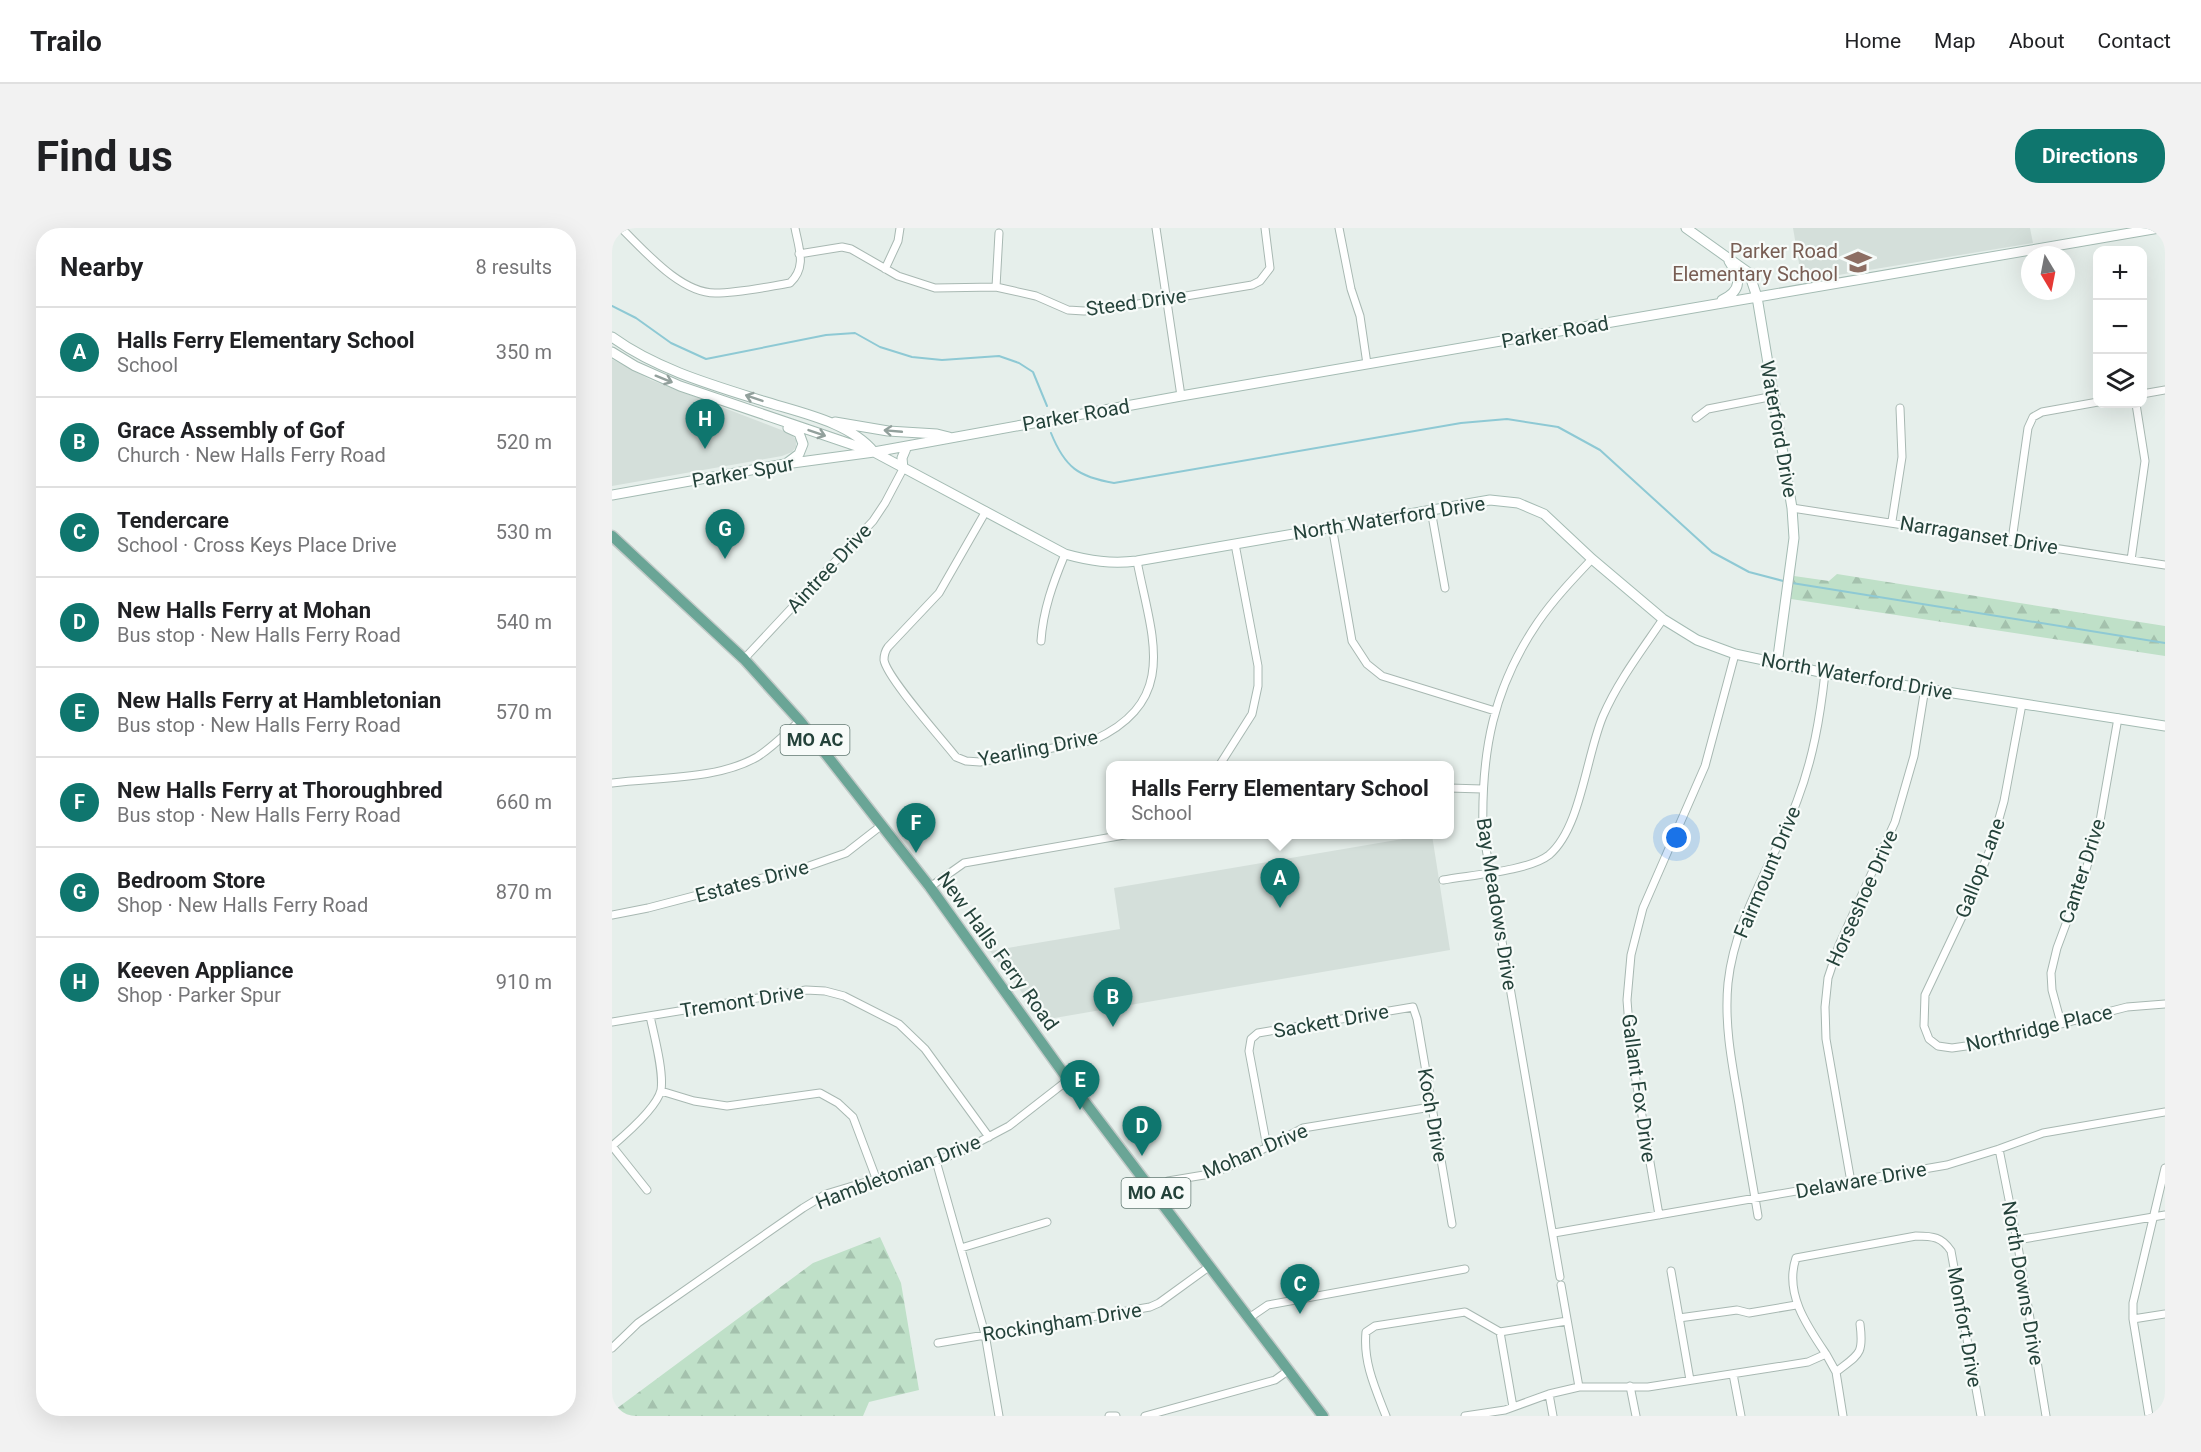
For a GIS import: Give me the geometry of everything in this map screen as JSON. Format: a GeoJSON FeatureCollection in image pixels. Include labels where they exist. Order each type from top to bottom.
{"type":"FeatureCollection","features":[{"type":"Feature","properties":{"kind":"main road","name":"New Halls Ferry Road"},"geometry":{"type":"LineString","coordinates":[[612,536],[744,659],[800,721],[930,887],[1068,1080],[1323,1416]]}},
{"type":"Feature","properties":{"kind":"street"},"geometry":{"type":"LineString","coordinates":[[621,228],[670,275],[700,291],[715,293],[790,284],[799,275],[801,265],[795,228]]}},
{"type":"Feature","properties":{"kind":"street"},"geometry":{"type":"LineString","coordinates":[[885,269],[898,241],[900,228]]}},
{"type":"Feature","properties":{"kind":"street"},"geometry":{"type":"LineString","coordinates":[[1156,228],[1181,396]]}},
{"type":"Feature","properties":{"kind":"street","name":"Steed Drive"},"geometry":{"type":"LineString","coordinates":[[800,254],[842,247],[851,249],[898,276],[934,288],[996,287],[1036,296],[1068,310],[1084,311],[1252,285],[1267,274],[1271,264],[1265,228]]}},
{"type":"Feature","properties":{"kind":"street"},"geometry":{"type":"LineString","coordinates":[[1339,228],[1351,289],[1360,316],[1367,364]]}},
{"type":"Feature","properties":{"kind":"street","name":"Waterford Drive"},"geometry":{"type":"LineString","coordinates":[[1686,228],[1749,273],[1757,297],[1792,508],[1794,538],[1777,664]]}},
{"type":"Feature","properties":{"kind":"street","name":"Parker Road"},"geometry":{"type":"LineString","coordinates":[[612,352],[657,376],[874,452],[1181,396],[2159,228]]}},
{"type":"Feature","properties":{"kind":"street"},"geometry":{"type":"LineString","coordinates":[[996,287],[999,233]]}},
{"type":"Feature","properties":{"kind":"street"},"geometry":{"type":"LineString","coordinates":[[1715,304],[1727,298],[1738,284],[1738,275],[1726,257]]}},
{"type":"Feature","properties":{"kind":"street","name":"Parker Road"},"geometry":{"type":"LineString","coordinates":[[612,337],[670,368],[810,416],[856,436],[866,442],[874,452]]}},
{"type":"Feature","properties":{"kind":"street"},"geometry":{"type":"LineString","coordinates":[[2147,393],[2165,390]]}},
{"type":"Feature","properties":{"kind":"street"},"geometry":{"type":"LineString","coordinates":[[1696,418],[1708,408],[1774,396]]}},
{"type":"Feature","properties":{"kind":"street"},"geometry":{"type":"LineString","coordinates":[[2012,540],[2028,428],[2033,417],[2042,412],[2093,403]]}},
{"type":"Feature","properties":{"kind":"street"},"geometry":{"type":"LineString","coordinates":[[1892,522],[1902,457],[1900,408]]}},
{"type":"Feature","properties":{"kind":"street"},"geometry":{"type":"LineString","coordinates":[[2132,560],[2145,461],[2137,408]]}},
{"type":"Feature","properties":{"kind":"street"},"geometry":{"type":"LineString","coordinates":[[748,409],[799,433],[803,444],[799,454],[785,464]]}},
{"type":"Feature","properties":{"kind":"street","name":"Parker Road"},"geometry":{"type":"LineString","coordinates":[[810,416],[888,431],[938,434],[951,438]]}},
{"type":"Feature","properties":{"kind":"street"},"geometry":{"type":"LineString","coordinates":[[903,469],[902,458],[907,446]]}},
{"type":"Feature","properties":{"kind":"street","name":"Parker Spur"},"geometry":{"type":"LineString","coordinates":[[612,495],[785,464],[874,452]]}},
{"type":"Feature","properties":{"kind":"street","name":"North Waterford Drive"},"geometry":{"type":"LineString","coordinates":[[874,452],[1065,554],[1112,564],[1490,500],[1518,503],[1544,514],[1592,559],[1663,619],[1697,640],[1735,654],[1826,673],[2165,726]]}},
{"type":"Feature","properties":{"kind":"street","name":"Aintree Drive"},"geometry":{"type":"LineString","coordinates":[[744,659],[873,521],[903,469]]}},
{"type":"Feature","properties":{"kind":"street","name":"Narraganset Drive"},"geometry":{"type":"LineString","coordinates":[[1792,508],[2165,565]]}},
{"type":"Feature","properties":{"kind":"street"},"geometry":{"type":"LineString","coordinates":[[1431,510],[1445,588]]}},
{"type":"Feature","properties":{"kind":"street","name":"Yearling Drive"},"geometry":{"type":"LineString","coordinates":[[986,511],[939,593],[885,652],[886,666],[895,681],[957,757],[966,761],[980,762],[1094,740],[1128,721],[1148,692],[1154,663],[1152,639],[1137,561]]}},
{"type":"Feature","properties":{"kind":"street"},"geometry":{"type":"LineString","coordinates":[[1332,526],[1352,641],[1367,664],[1382,676],[1495,711]]}},
{"type":"Feature","properties":{"kind":"street"},"geometry":{"type":"LineString","coordinates":[[1223,761],[1252,714],[1258,686],[1258,666],[1235,544]]}},
{"type":"Feature","properties":{"kind":"street"},"geometry":{"type":"LineString","coordinates":[[1041,641],[1042,619],[1049,592],[1065,554]]}},
{"type":"Feature","properties":{"kind":"street","name":"Bay Meadows Drive"},"geometry":{"type":"LineString","coordinates":[[1579,1387],[1483,831],[1482,789],[1486,752],[1495,711],[1506,679],[1538,621],[1592,559]]}},
{"type":"Feature","properties":{"kind":"street"},"geometry":{"type":"LineString","coordinates":[[1443,880],[1532,865],[1548,855],[1563,840],[1572,822],[1592,746],[1603,716],[1620,683],[1663,619]]}},
{"type":"Feature","properties":{"kind":"street","name":"Gallant Fox Drive"},"geometry":{"type":"LineString","coordinates":[[1659,1215],[1630,1051],[1627,1000],[1631,955],[1643,908],[1705,766],[1735,654]]}},
{"type":"Feature","properties":{"kind":"street","name":"Fairmount Drive"},"geometry":{"type":"LineString","coordinates":[[1758,1216],[1726,1022],[1728,981],[1737,941],[1752,897],[1796,802],[1812,757],[1820,724],[1826,673]]}},
{"type":"Feature","properties":{"kind":"street","name":"Horseshoe Drive"},"geometry":{"type":"LineString","coordinates":[[1851,1182],[1826,1039],[1825,1007],[1828,978],[1839,945],[1895,822],[1914,756],[1924,687]]}},
{"type":"Feature","properties":{"kind":"street","name":"Gallop Lane"},"geometry":{"type":"LineString","coordinates":[[1924,1026],[1925,995],[1969,902],[1991,847],[2004,801],[2022,704]]}},
{"type":"Feature","properties":{"kind":"street","name":"Canter Drive"},"geometry":{"type":"LineString","coordinates":[[2061,1023],[2052,990],[2051,973],[2057,948],[2085,873],[2100,821],[2118,718]]}},
{"type":"Feature","properties":{"kind":"street"},"geometry":{"type":"LineString","coordinates":[[612,783],[709,773],[741,764],[758,756],[800,721]]}},
{"type":"Feature","properties":{"kind":"street"},"geometry":{"type":"LineString","coordinates":[[1454,788],[1482,789]]}},
{"type":"Feature","properties":{"kind":"street","name":"Estates Drive"},"geometry":{"type":"LineString","coordinates":[[612,915],[648,908],[809,866],[846,853],[882,825]]}},
{"type":"Feature","properties":{"kind":"street"},"geometry":{"type":"LineString","coordinates":[[930,887],[964,863],[978,859],[1106,838]]}},
{"type":"Feature","properties":{"kind":"street","name":"Tremont Drive"},"geometry":{"type":"LineString","coordinates":[[612,1022],[806,990],[825,991],[844,996],[899,1024],[925,1049],[990,1137]]}},
{"type":"Feature","properties":{"kind":"street","name":"Northridge Place"},"geometry":{"type":"LineString","coordinates":[[1924,1026],[1929,1039],[1938,1046],[1952,1048],[1987,1043],[2127,1007],[2165,1004]]}},
{"type":"Feature","properties":{"kind":"street","name":"Sackett Drive"},"geometry":{"type":"LineString","coordinates":[[1267,1147],[1249,1051],[1251,1039],[1258,1033],[1413,1007]]}},
{"type":"Feature","properties":{"kind":"street","name":"Koch Drive"},"geometry":{"type":"LineString","coordinates":[[1413,1007],[1417,1019],[1452,1224]]}},
{"type":"Feature","properties":{"kind":"street"},"geometry":{"type":"LineString","coordinates":[[647,1190],[612,1146],[640,1122],[661,1091],[659,1061],[650,1016]]}},
{"type":"Feature","properties":{"kind":"street","name":"Hambletonian Drive"},"geometry":{"type":"LineString","coordinates":[[612,1348],[638,1323],[826,1194],[936,1161],[990,1137],[1029,1112],[1068,1080]]}},
{"type":"Feature","properties":{"kind":"street"},"geometry":{"type":"LineString","coordinates":[[661,1091],[694,1101],[727,1106],[820,1093],[838,1103],[853,1117],[876,1178]]}},
{"type":"Feature","properties":{"kind":"street","name":"Mohan Drive"},"geometry":{"type":"LineString","coordinates":[[1153,1190],[1168,1181],[1210,1174],[1227,1167],[1303,1128],[1431,1107]]}},
{"type":"Feature","properties":{"kind":"street","name":"Delaware Drive"},"geometry":{"type":"LineString","coordinates":[[1554,1233],[1947,1165],[2043,1133],[2165,1112]]}},
{"type":"Feature","properties":{"kind":"street","name":"North Downs Drive"},"geometry":{"type":"LineString","coordinates":[[1999,1149],[2017,1240],[2046,1416]]}},
{"type":"Feature","properties":{"kind":"street"},"geometry":{"type":"LineString","coordinates":[[936,1161],[985,1334],[999,1416]]}},
{"type":"Feature","properties":{"kind":"street"},"geometry":{"type":"LineString","coordinates":[[2149,1416],[2133,1319],[2133,1303],[2165,1168]]}},
{"type":"Feature","properties":{"kind":"street"},"geometry":{"type":"LineString","coordinates":[[2017,1240],[2165,1215]]}},
{"type":"Feature","properties":{"kind":"street"},"geometry":{"type":"LineString","coordinates":[[961,1248],[1047,1222]]}},
{"type":"Feature","properties":{"kind":"street","name":"Monfort Drive"},"geometry":{"type":"LineString","coordinates":[[1796,1305],[1792,1268],[1796,1258],[1916,1236],[1932,1236],[1944,1241],[1951,1251],[1981,1416]]}},
{"type":"Feature","properties":{"kind":"street","name":"Rockingham Drive"},"geometry":{"type":"LineString","coordinates":[[938,1343],[1150,1307],[1210,1266]]}},
{"type":"Feature","properties":{"kind":"street"},"geometry":{"type":"LineString","coordinates":[[1249,1318],[1268,1305],[1465,1269]]}},
{"type":"Feature","properties":{"kind":"street"},"geometry":{"type":"LineString","coordinates":[[1671,1271],[1690,1380]]}},
{"type":"Feature","properties":{"kind":"street"},"geometry":{"type":"LineString","coordinates":[[1679,1318],[1737,1310],[1749,1313],[1796,1305],[1836,1372],[1843,1416]]}},
{"type":"Feature","properties":{"kind":"street"},"geometry":{"type":"LineString","coordinates":[[1386,1416],[1369,1373],[1365,1342],[1366,1332],[1375,1326],[1465,1312],[1500,1332],[1567,1321]]}},
{"type":"Feature","properties":{"kind":"street"},"geometry":{"type":"LineString","coordinates":[[2133,1319],[2165,1314]]}},
{"type":"Feature","properties":{"kind":"street"},"geometry":{"type":"LineString","coordinates":[[1836,1372],[1858,1355],[1862,1343],[1860,1324]]}},
{"type":"Feature","properties":{"kind":"street"},"geometry":{"type":"LineString","coordinates":[[1500,1332],[1508,1411]]}},
{"type":"Feature","properties":{"kind":"street"},"geometry":{"type":"LineString","coordinates":[[1466,1416],[1508,1411],[1549,1394],[1579,1387],[1648,1387],[1808,1362],[1826,1354]]}},
{"type":"Feature","properties":{"kind":"street"},"geometry":{"type":"LineString","coordinates":[[1145,1416],[1275,1380],[1289,1370]]}},
{"type":"Feature","properties":{"kind":"street"},"geometry":{"type":"LineString","coordinates":[[1733,1374],[1741,1416]]}},
{"type":"Feature","properties":{"kind":"street"},"geometry":{"type":"LineString","coordinates":[[1630,1386],[1636,1416]]}},
{"type":"Feature","properties":{"kind":"street"},"geometry":{"type":"LineString","coordinates":[[1549,1394],[1553,1416]]}},
{"type":"Feature","properties":{"kind":"street"},"geometry":{"type":"LineString","coordinates":[[1109,1416],[1116,1416]]}},
{"type":"Feature","properties":{"kind":"shaded area","name":"Parker Road Elementary School"},"geometry":{"type":"Polygon","coordinates":[[[1793,228],[2030,228],[2033,243],[1802,281],[1793,228]]]}},
{"type":"Feature","properties":{"kind":"shaded area"},"geometry":{"type":"Polygon","coordinates":[[[612,359],[651,380],[784,431],[796,440],[796,447],[792,452],[782,456],[612,486],[612,359]]]}},
{"type":"Feature","properties":{"kind":"shaded area"},"geometry":{"type":"Polygon","coordinates":[[[1402,839],[1433,839],[1450,950],[1043,1020],[990,951],[1120,929],[1114,888],[1402,839]]]}},
{"type":"Feature","properties":{"kind":"green space"},"geometry":{"type":"Polygon","coordinates":[[[1837,574],[2165,626],[2165,656],[1791,599],[1794,576],[1829,581],[1837,574]]]}},
{"type":"Feature","properties":{"kind":"green space"},"geometry":{"type":"Polygon","coordinates":[[[880,1237],[901,1283],[919,1390],[869,1402],[863,1416],[612,1416],[612,1412],[813,1263],[880,1237]]]}},
{"type":"Feature","properties":{"kind":"waterway"},"geometry":{"type":"LineString","coordinates":[[612,306],[636,318],[671,343],[706,359],[826,335],[855,333],[880,347],[912,357],[942,360],[999,356],[1019,363],[1033,372],[1047,406]]}},
{"type":"Feature","properties":{"kind":"waterway"},"geometry":{"type":"LineString","coordinates":[[1051,433],[1062,455],[1075,469],[1091,478],[1114,483],[1461,423],[1507,419],[1558,427],[1600,450],[1712,552],[1749,572],[1787,582]]}},
{"type":"Feature","properties":{"kind":"waterway"},"geometry":{"type":"LineString","coordinates":[[1792,583],[2165,643]]}},
{"type":"Feature","properties":{"kind":"place","name":"Parker Road Elementary School"},"geometry":{"type":"Point","coordinates":[1858,262]}},
{"type":"Feature","properties":{"kind":"place","name":"Keeven Appliance"},"geometry":{"type":"Point","coordinates":[705,449]}},
{"type":"Feature","properties":{"kind":"place","name":"Bedroom Store"},"geometry":{"type":"Point","coordinates":[725,559]}},
{"type":"Feature","properties":{"kind":"place","name":"New Halls Ferry at Thoroughbred"},"geometry":{"type":"Point","coordinates":[916,853]}},
{"type":"Feature","properties":{"kind":"place","name":"Halls Ferry Elementary School"},"geometry":{"type":"Point","coordinates":[1280,908]}},
{"type":"Feature","properties":{"kind":"place","name":"Grace Assembly of Gof"},"geometry":{"type":"Point","coordinates":[1113,1027]}},
{"type":"Feature","properties":{"kind":"place","name":"New Halls Ferry at Hambletonian"},"geometry":{"type":"Point","coordinates":[1080,1110]}},
{"type":"Feature","properties":{"kind":"place","name":"New Halls Ferry at Mohan"},"geometry":{"type":"Point","coordinates":[1142,1156]}},
{"type":"Feature","properties":{"kind":"place","name":"Tendercare"},"geometry":{"type":"Point","coordinates":[1300,1314]}}]}
